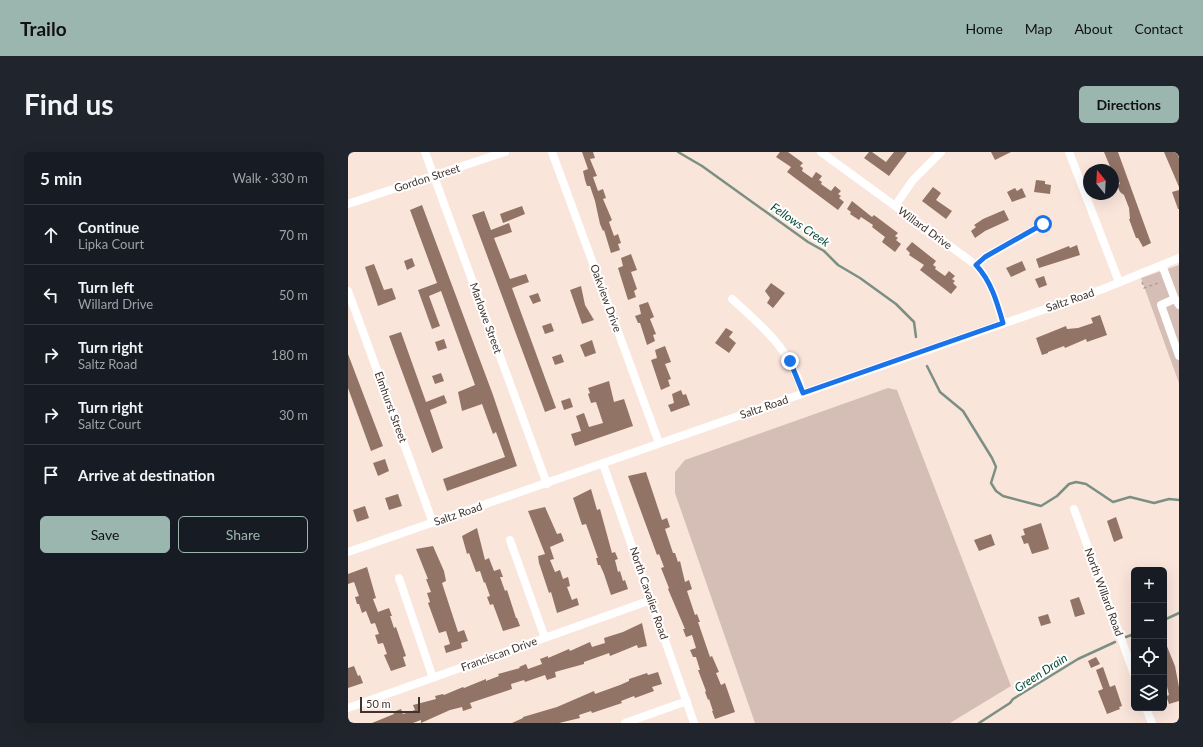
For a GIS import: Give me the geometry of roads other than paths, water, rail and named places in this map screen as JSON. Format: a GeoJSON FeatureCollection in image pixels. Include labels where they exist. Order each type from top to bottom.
{"type":"FeatureCollection","features":[{"type":"Feature","properties":{"kind":"street","name":"Marlowe Street"},"geometry":{"type":"LineString","coordinates":[[425,152],[546,484]]}},
{"type":"Feature","properties":{"kind":"street","name":"Gordon Street"},"geometry":{"type":"LineString","coordinates":[[348,204],[505,152]]}},
{"type":"Feature","properties":{"kind":"street","name":"Oakview Drive"},"geometry":{"type":"LineString","coordinates":[[552,152],[659,443]]}},
{"type":"Feature","properties":{"kind":"street","name":"Willard Drive"},"geometry":{"type":"LineString","coordinates":[[821,152],[976,265],[990,284],[1003,323]]}},
{"type":"Feature","properties":{"kind":"street"},"geometry":{"type":"LineString","coordinates":[[895,206],[913,180],[941,152]]}},
{"type":"Feature","properties":{"kind":"street"},"geometry":{"type":"LineString","coordinates":[[1069,152],[1119,282]]}},
{"type":"Feature","properties":{"kind":"street"},"geometry":{"type":"LineString","coordinates":[[976,265],[985,257],[1043,224]]}},
{"type":"Feature","properties":{"kind":"street","name":"Saltz Road"},"geometry":{"type":"LineString","coordinates":[[348,552],[604,464],[659,443],[1119,282],[1179,258]]}},
{"type":"Feature","properties":{"kind":"street"},"geometry":{"type":"LineString","coordinates":[[1162,265],[1174,297],[1179,305]]}},
{"type":"Feature","properties":{"kind":"street","name":"Elmhurst Street"},"geometry":{"type":"LineString","coordinates":[[348,291],[433,523]]}},
{"type":"Feature","properties":{"kind":"street"},"geometry":{"type":"LineString","coordinates":[[1174,297],[1172,300],[1161,305],[1179,356]]}},
{"type":"Feature","properties":{"kind":"street"},"geometry":{"type":"LineString","coordinates":[[732,299],[767,331],[783,349],[795,370],[803,393]]}},
{"type":"Feature","properties":{"kind":"street","name":"North Cavalier Road"},"geometry":{"type":"LineString","coordinates":[[604,464],[694,723]]}},
{"type":"Feature","properties":{"kind":"street","name":"North Willard Road"},"geometry":{"type":"LineString","coordinates":[[1074,509],[1131,666]]}},
{"type":"Feature","properties":{"kind":"street"},"geometry":{"type":"LineString","coordinates":[[510,540],[545,638]]}},
{"type":"Feature","properties":{"kind":"street"},"geometry":{"type":"LineString","coordinates":[[399,578],[433,678]]}},
{"type":"Feature","properties":{"kind":"street","name":"Franciscan Drive"},"geometry":{"type":"LineString","coordinates":[[348,708],[651,600]]}},
{"type":"Feature","properties":{"kind":"street"},"geometry":{"type":"LineString","coordinates":[[625,723],[687,701]]}},
{"type":"Feature","properties":{"kind":"street"},"geometry":{"type":"LineString","coordinates":[[1147,711],[1152,723]]}},
{"type":"Feature","properties":{"kind":"waterway","name":"Fellows Creek"},"geometry":{"type":"LineString","coordinates":[[678,152],[702,166],[808,242],[824,251],[838,265],[860,278],[896,304],[914,322],[916,337]]}},
{"type":"Feature","properties":{"kind":"waterway","name":"Fellows Creek"},"geometry":{"type":"LineString","coordinates":[[927,366],[940,392],[963,411],[992,458],[996,467],[991,483],[996,491],[1003,496],[1041,506],[1057,496],[1069,484],[1076,482],[1086,484],[1113,502],[1130,497],[1154,503],[1169,499],[1179,500]]}},
{"type":"Feature","properties":{"kind":"waterway","name":"Green Drain"},"geometry":{"type":"LineString","coordinates":[[1167,619],[1179,613]]}},
{"type":"Feature","properties":{"kind":"waterway","name":"Green Drain"},"geometry":{"type":"LineString","coordinates":[[1126,637],[1131,635]]}},
{"type":"Feature","properties":{"kind":"waterway","name":"Green Drain"},"geometry":{"type":"LineString","coordinates":[[979,723],[1010,703],[1013,699],[1078,659],[1115,642]]}}]}
